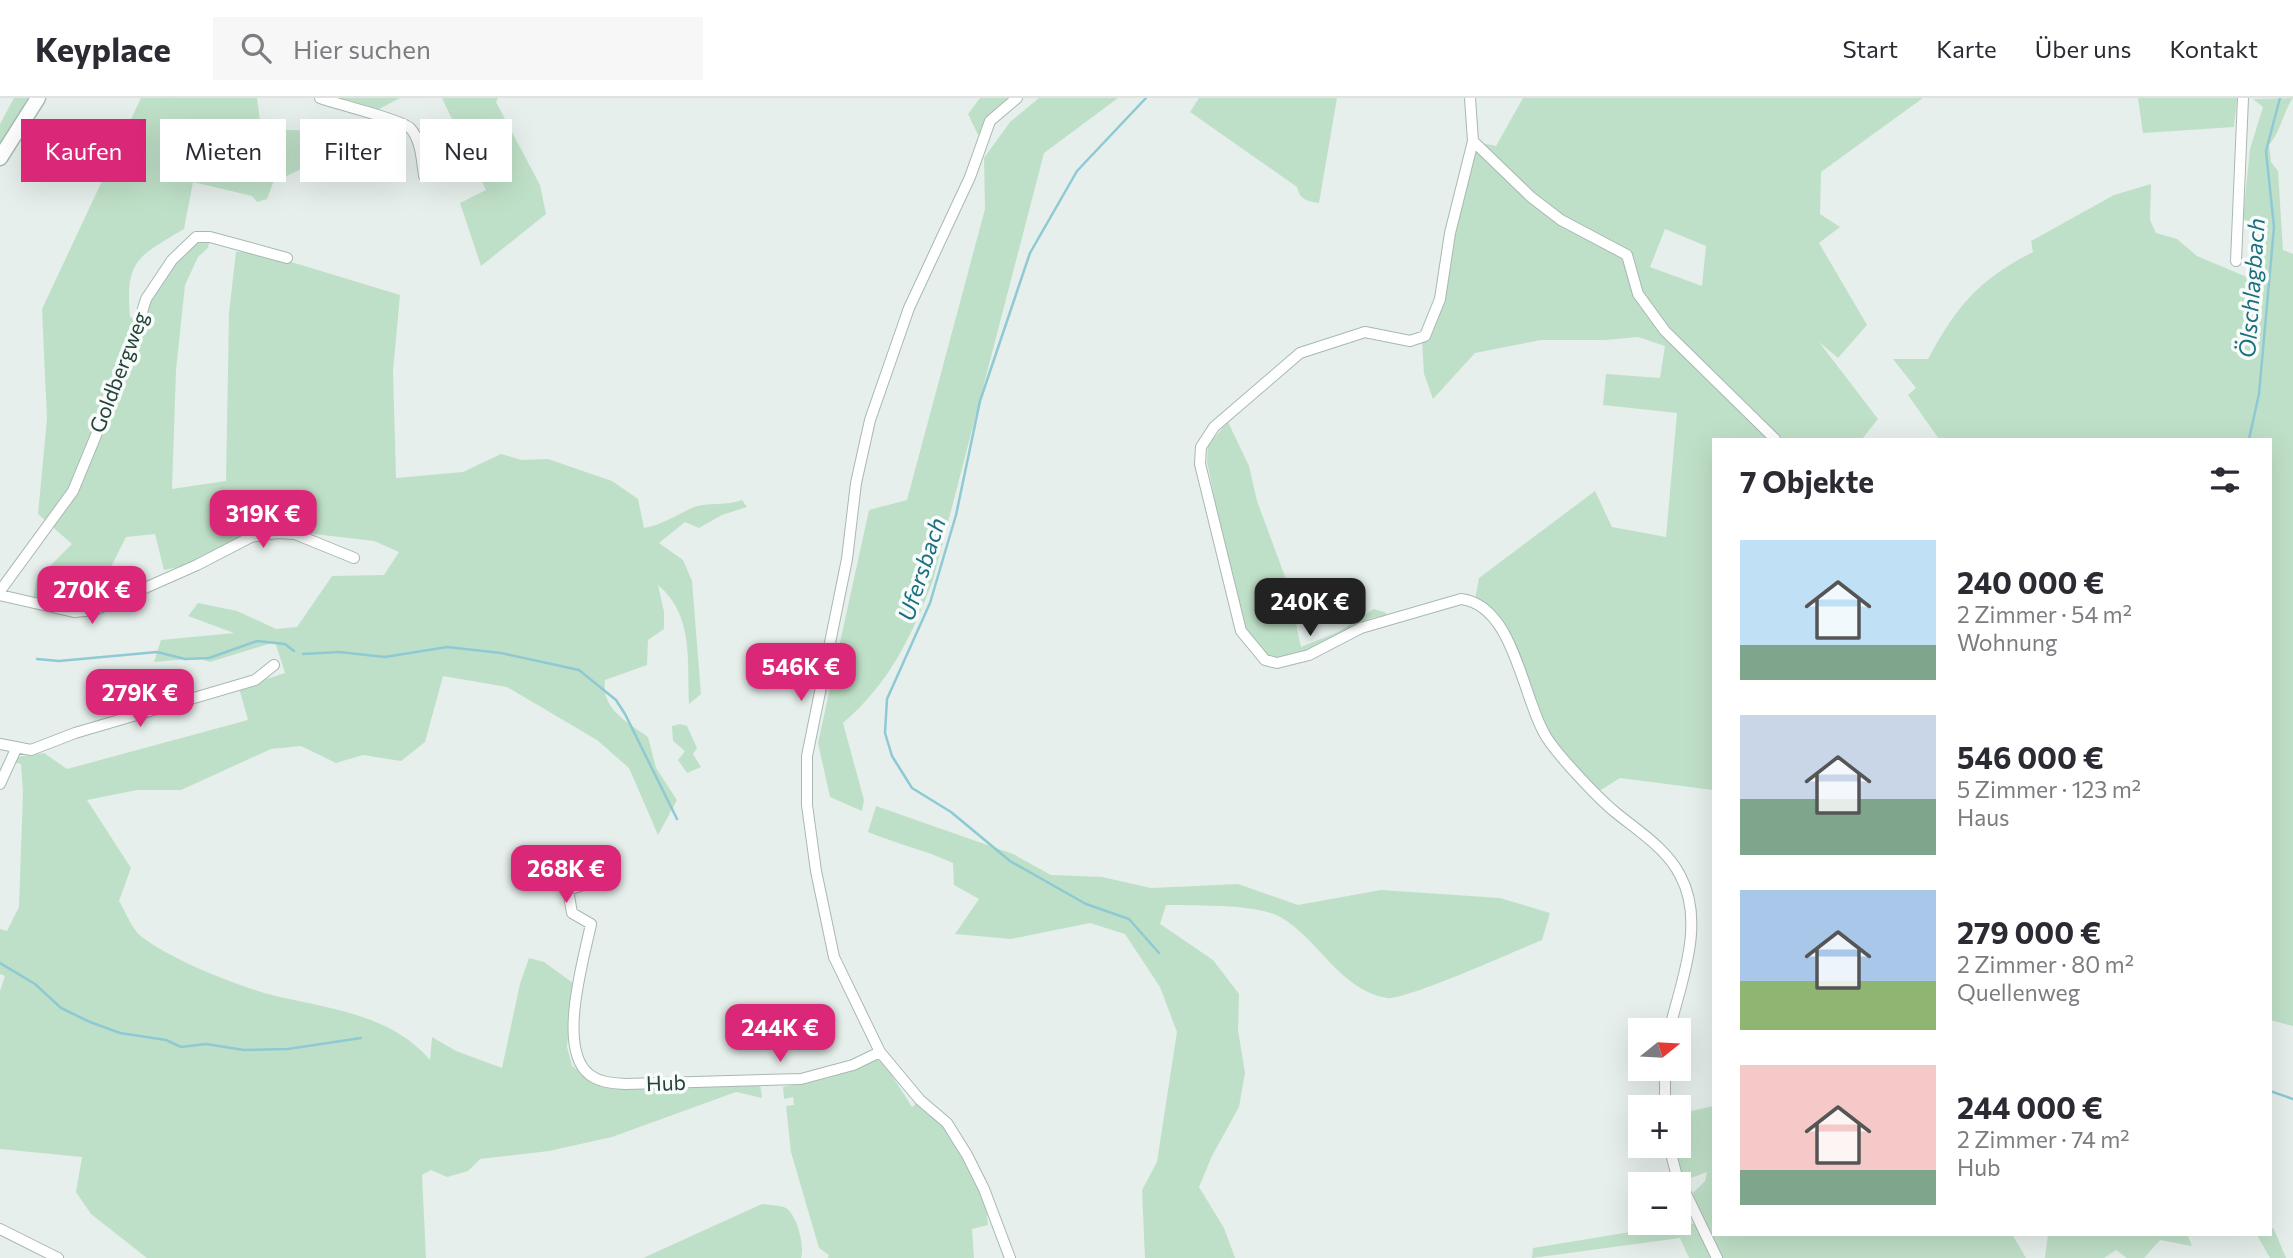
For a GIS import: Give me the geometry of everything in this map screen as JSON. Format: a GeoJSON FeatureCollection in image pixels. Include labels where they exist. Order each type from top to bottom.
{"type":"FeatureCollection","features":[{"type":"Feature","properties":{"kind":"main road"},"geometry":{"type":"LineString","coordinates":[[0,158],[38,98]]}},
{"type":"Feature","properties":{"kind":"street"},"geometry":{"type":"LineString","coordinates":[[320,98],[409,127],[416,138],[420,157]]}},
{"type":"Feature","properties":{"kind":"street"},"geometry":{"type":"LineString","coordinates":[[1010,1258],[984,1189],[967,1155],[947,1123],[920,1100],[880,1052],[834,957],[812,845],[807,805],[807,755],[843,584],[856,483],[870,420],[909,309],[970,177],[990,121],[1017,98]]}},
{"type":"Feature","properties":{"kind":"street"},"geometry":{"type":"LineString","coordinates":[[1470,98],[1473,141],[1450,233],[1440,299],[1425,336],[1410,341],[1365,332],[1300,353],[1214,426],[1202,447],[1200,464],[1241,631],[1265,660],[1277,663],[1309,655],[1361,628],[1461,599],[1474,600],[1502,626],[1545,736],[1613,811],[1652,840],[1681,876],[1694,928],[1672,1018]]}},
{"type":"Feature","properties":{"kind":"street"},"geometry":{"type":"LineString","coordinates":[[2236,261],[2243,98]]}},
{"type":"Feature","properties":{"kind":"street"},"geometry":{"type":"LineString","coordinates":[[1473,141],[1531,197],[1561,220],[1627,256],[1638,294],[1665,331],[1774,438]]}},
{"type":"Feature","properties":{"kind":"street","name":"Goldbergweg"},"geometry":{"type":"LineString","coordinates":[[0,593],[73,491],[127,360],[146,299],[172,260],[196,237],[210,237],[287,258]]}},
{"type":"Feature","properties":{"kind":"street"},"geometry":{"type":"LineString","coordinates":[[0,593],[74,612],[95,610],[197,565],[251,537],[277,533],[295,534],[354,558]]}},
{"type":"Feature","properties":{"kind":"street"},"geometry":{"type":"LineString","coordinates":[[0,744],[31,750],[75,733],[255,680],[274,665]]}},
{"type":"Feature","properties":{"kind":"street"},"geometry":{"type":"LineString","coordinates":[[0,784],[16,749]]}},
{"type":"Feature","properties":{"kind":"street"},"geometry":{"type":"LineString","coordinates":[[565,875],[568,890],[595,881]]}},
{"type":"Feature","properties":{"kind":"street","name":"Hub"},"geometry":{"type":"LineString","coordinates":[[568,890],[572,913],[591,924],[586,960],[578,981],[573,1046],[588,1074],[605,1083],[801,1079],[853,1065],[880,1052]]}},
{"type":"Feature","properties":{"kind":"street"},"geometry":{"type":"LineString","coordinates":[[1672,1158],[1676,1173],[1717,1258]]}},
{"type":"Feature","properties":{"kind":"street"},"geometry":{"type":"LineString","coordinates":[[0,1229],[58,1258]]}},
{"type":"Feature","properties":{"kind":"green space"},"geometry":{"type":"Polygon","coordinates":[[[14,98],[28,98],[0,142],[0,124],[14,98]]]}},
{"type":"Feature","properties":{"kind":"green space"},"geometry":{"type":"Polygon","coordinates":[[[141,98],[257,98],[260,119],[160,119],[160,182],[193,182],[184,229],[146,253],[133,271],[129,298],[130,317],[140,321],[156,287],[179,256],[196,238],[210,238],[208,248],[198,257],[185,285],[176,370],[172,489],[226,481],[229,313],[236,252],[255,251],[400,295],[393,370],[396,478],[463,472],[501,454],[522,460],[548,459],[612,481],[638,499],[644,528],[664,522],[694,507],[742,500],[747,507],[722,515],[699,528],[685,522],[659,543],[683,560],[692,581],[701,694],[689,704],[688,655],[683,624],[670,597],[658,585],[664,612],[664,629],[648,640],[647,665],[605,680],[607,699],[611,707],[648,737],[656,768],[677,800],[658,835],[629,768],[597,740],[507,687],[443,676],[425,742],[401,761],[363,755],[336,763],[301,746],[271,749],[181,790],[137,790],[87,800],[131,868],[119,901],[135,930],[156,946],[208,973],[264,993],[361,1016],[398,1033],[430,1060],[432,1037],[456,1051],[502,1068],[520,984],[529,958],[544,962],[573,983],[567,1047],[572,1066],[601,1087],[760,1083],[762,1098],[736,1092],[612,1137],[549,1151],[480,1159],[468,1171],[447,1177],[431,1170],[422,1175],[426,1258],[147,1258],[91,1214],[76,1192],[82,1157],[0,1149],[0,991],[5,976],[0,974],[0,929],[7,931],[19,907],[23,792],[21,764],[13,762],[16,757],[44,753],[67,769],[248,720],[239,688],[285,673],[275,642],[210,662],[198,658],[154,662],[161,640],[234,633],[188,616],[198,603],[237,611],[276,629],[297,627],[332,576],[384,575],[399,552],[374,541],[280,530],[250,532],[193,564],[164,570],[155,534],[126,537],[107,575],[115,595],[86,605],[33,599],[37,579],[72,544],[38,514],[47,419],[42,309],[102,182],[146,182],[146,119],[131,119],[141,98]]]}},
{"type":"Feature","properties":{"kind":"green space"},"geometry":{"type":"Polygon","coordinates":[[[320,98],[400,98],[368,115],[320,98]]]}},
{"type":"Feature","properties":{"kind":"green space"},"geometry":{"type":"Polygon","coordinates":[[[442,98],[498,98],[496,102],[505,119],[452,119],[442,98]]]}},
{"type":"Feature","properties":{"kind":"green space"},"geometry":{"type":"Polygon","coordinates":[[[980,98],[1013,98],[992,115],[978,135],[968,114],[980,98]]]}},
{"type":"Feature","properties":{"kind":"green space"},"geometry":{"type":"Polygon","coordinates":[[[1039,98],[1118,98],[1044,153],[933,580],[917,620],[897,658],[874,692],[843,723],[864,800],[862,811],[830,797],[818,743],[869,510],[907,500],[985,209],[984,158],[1010,122],[1039,98]]]}},
{"type":"Feature","properties":{"kind":"green space"},"geometry":{"type":"Polygon","coordinates":[[[1199,98],[1337,98],[1319,203],[1305,199],[1297,187],[1190,112],[1199,98]]]}},
{"type":"Feature","properties":{"kind":"green space"},"geometry":{"type":"Polygon","coordinates":[[[1523,98],[1923,98],[1821,172],[1820,214],[1840,227],[1819,243],[1867,325],[1838,358],[1819,342],[1878,419],[1863,438],[1712,438],[1712,790],[1620,778],[1596,793],[1545,736],[1514,655],[1475,600],[1479,578],[1595,491],[1612,527],[1666,537],[1677,413],[1603,405],[1606,374],[1660,378],[1665,346],[1638,337],[1541,340],[1475,353],[1433,399],[1424,374],[1422,340],[1441,299],[1472,141],[1496,146],[1523,98]],[[1665,229],[1650,267],[1702,286],[1706,246],[1665,229]]]}},
{"type":"Feature","properties":{"kind":"green space"},"geometry":{"type":"Polygon","coordinates":[[[2138,98],[2237,98],[2234,127],[2143,133],[2138,98]]]}},
{"type":"Feature","properties":{"kind":"green space"},"geometry":{"type":"Polygon","coordinates":[[[2293,98],[2269,145],[2271,162],[2278,171],[2283,250],[2293,254],[2293,1026],[2272,1021],[2272,438],[1938,438],[1908,395],[1916,388],[1893,359],[1928,359],[1959,309],[1997,273],[2033,252],[2031,241],[2114,195],[2151,184],[2150,220],[2156,233],[2177,239],[2197,256],[2261,283],[2260,240],[2243,218],[2250,149],[2263,107],[2253,99],[2293,98]]]}},
{"type":"Feature","properties":{"kind":"green space"},"geometry":{"type":"Polygon","coordinates":[[[286,130],[300,130],[300,170],[286,176],[286,130]]]}},
{"type":"Feature","properties":{"kind":"green space"},"geometry":{"type":"Polygon","coordinates":[[[512,132],[540,185],[546,214],[481,266],[460,203],[486,190],[482,182],[512,182],[512,132]]]}},
{"type":"Feature","properties":{"kind":"green space"},"geometry":{"type":"Polygon","coordinates":[[[193,182],[275,182],[267,199],[257,202],[252,196],[193,182]]]}},
{"type":"Feature","properties":{"kind":"green space"},"geometry":{"type":"Polygon","coordinates":[[[1228,422],[1249,466],[1257,501],[1287,582],[1301,647],[1338,632],[1374,609],[1387,613],[1384,616],[1359,623],[1295,657],[1276,659],[1256,645],[1247,630],[1234,591],[1207,462],[1208,445],[1228,422]]]}},
{"type":"Feature","properties":{"kind":"green space"},"geometry":{"type":"Polygon","coordinates":[[[672,726],[687,726],[697,748],[693,754],[701,767],[687,773],[678,760],[685,751],[673,741],[672,726]]]}},
{"type":"Feature","properties":{"kind":"green space"},"geometry":{"type":"Polygon","coordinates":[[[876,806],[1013,854],[1051,875],[1102,877],[1151,888],[1238,884],[1298,905],[1381,890],[1500,898],[1550,913],[1542,940],[1438,984],[1387,998],[1356,985],[1308,939],[1282,918],[1271,913],[1226,906],[1166,905],[1160,924],[1213,960],[1239,994],[1238,1030],[1245,1073],[1239,1107],[1212,1156],[1199,1187],[1224,1228],[1235,1258],[1145,1258],[1142,1190],[1157,1162],[1177,1032],[1160,987],[1125,934],[1090,923],[1011,939],[955,934],[979,899],[954,885],[953,863],[868,832],[876,806]]]}},
{"type":"Feature","properties":{"kind":"green space"},"geometry":{"type":"Polygon","coordinates":[[[877,1059],[886,1066],[912,1107],[920,1100],[947,1123],[984,1189],[988,1225],[972,1229],[974,1258],[828,1258],[829,1255],[819,1248],[791,1152],[786,1106],[794,1105],[793,1097],[784,1099],[783,1087],[829,1078],[877,1059]]]}},
{"type":"Feature","properties":{"kind":"green space"},"geometry":{"type":"Polygon","coordinates":[[[1712,1106],[1712,1236],[2013,1236],[2026,1258],[1721,1258],[1692,1194],[1705,1181],[1707,1172],[1691,1178],[1691,1172],[1681,1172],[1677,1158],[1691,1158],[1691,1111],[1712,1106]]]}},
{"type":"Feature","properties":{"kind":"green space"},"geometry":{"type":"Polygon","coordinates":[[[762,1204],[784,1207],[794,1217],[802,1246],[801,1258],[643,1258],[762,1204]]]}},
{"type":"Feature","properties":{"kind":"green space"},"geometry":{"type":"Polygon","coordinates":[[[1691,1224],[1695,1224],[1711,1258],[1689,1258],[1680,1238],[1532,1258],[1533,1248],[1628,1232],[1628,1235],[1691,1235],[1691,1224]]]}},
{"type":"Feature","properties":{"kind":"green space"},"geometry":{"type":"Polygon","coordinates":[[[2273,1227],[2286,1258],[2270,1258],[2258,1236],[2272,1236],[2273,1227]]]}},
{"type":"Feature","properties":{"kind":"green space"},"geometry":{"type":"Polygon","coordinates":[[[2048,1236],[2188,1236],[2192,1246],[2160,1240],[2144,1258],[2127,1258],[2116,1250],[2104,1258],[2045,1258],[2048,1236]]]}},
{"type":"Feature","properties":{"kind":"waterway","name":"Ufersbach"},"geometry":{"type":"LineString","coordinates":[[1146,98],[1077,171],[1030,253],[980,401],[956,515],[930,603],[887,699],[885,733],[892,756],[912,788],[951,812],[1010,861],[1086,904],[1129,919],[1159,953]]}},
{"type":"Feature","properties":{"kind":"waterway","name":"Ölschlagbach"},"geometry":{"type":"LineString","coordinates":[[2249,438],[2259,394],[2274,227],[2266,151],[2280,98]]}},
{"type":"Feature","properties":{"kind":"waterway"},"geometry":{"type":"LineString","coordinates":[[37,659],[59,661],[157,652],[185,659],[209,658],[257,641],[285,644],[294,651]]}},
{"type":"Feature","properties":{"kind":"waterway"},"geometry":{"type":"LineString","coordinates":[[303,654],[339,652],[385,657],[447,647],[501,653],[579,670],[616,700],[677,819]]}},
{"type":"Feature","properties":{"kind":"waterway"},"geometry":{"type":"LineString","coordinates":[[0,963],[35,984],[61,1008],[90,1022],[120,1033],[166,1040],[181,1047],[206,1044],[244,1050],[288,1049],[361,1038]]}},
{"type":"Feature","properties":{"kind":"waterway","name":"Ölschlagbach"},"geometry":{"type":"LineString","coordinates":[[2272,1092],[2293,1099]]}}]}
